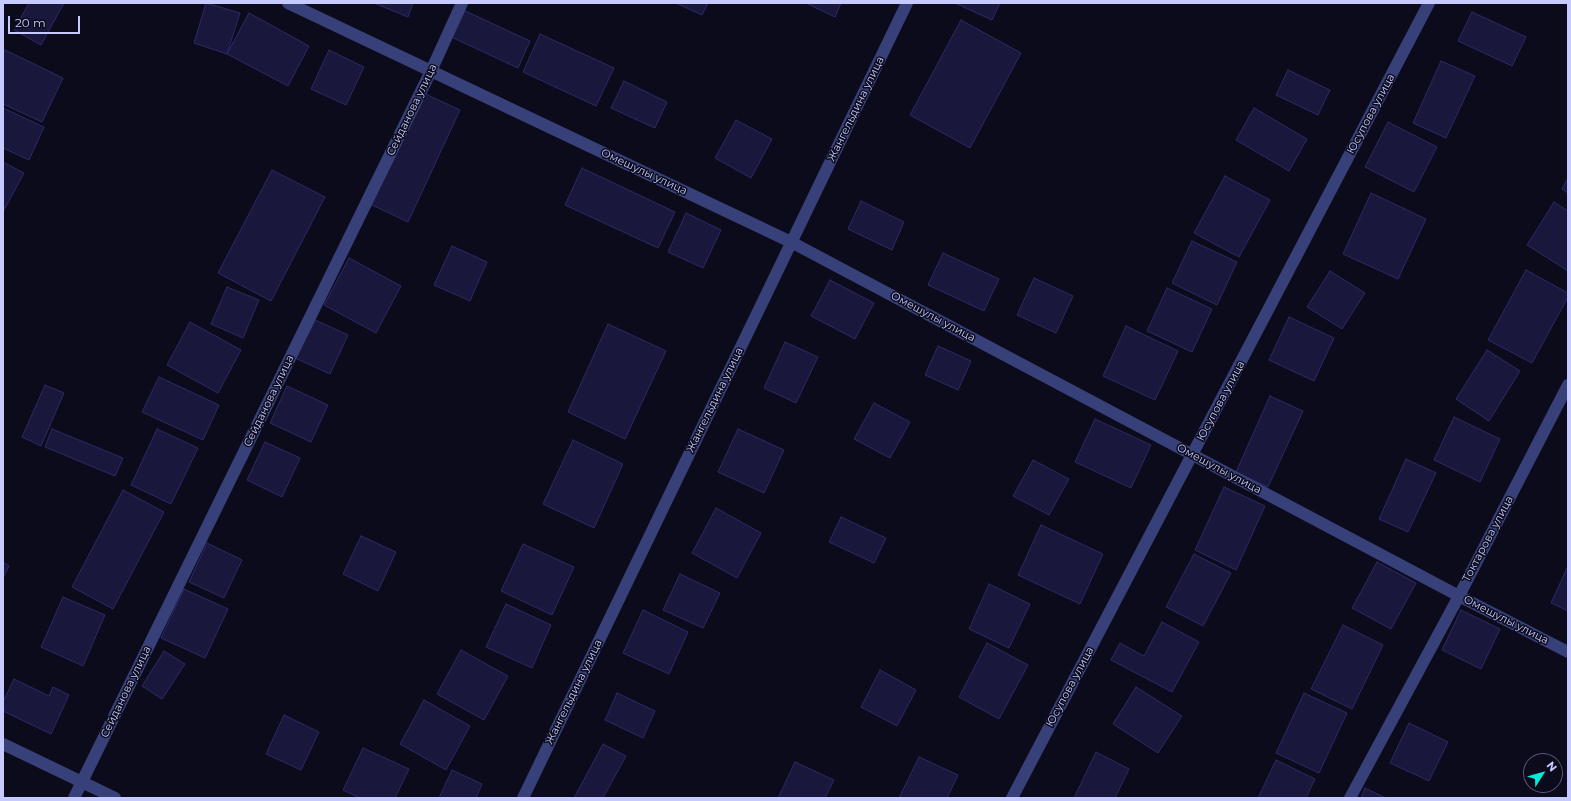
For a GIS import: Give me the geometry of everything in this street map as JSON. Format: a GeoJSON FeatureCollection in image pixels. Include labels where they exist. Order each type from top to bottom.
{"type":"FeatureCollection","features":[{"type":"Feature","properties":{"kind":"street","name":"Омешулы улица"},"geometry":{"type":"LineString","coordinates":[[288,3],[791,242],[1458,596],[1568,652]]}},
{"type":"Feature","properties":{"kind":"street","name":"Сейданова улица"},"geometry":{"type":"LineString","coordinates":[[74,798],[431,71],[462,3]]}},
{"type":"Feature","properties":{"kind":"street","name":"Жангельдина улица"},"geometry":{"type":"LineString","coordinates":[[523,798],[907,3]]}},
{"type":"Feature","properties":{"kind":"street","name":"Юсупова улица"},"geometry":{"type":"LineString","coordinates":[[1012,798],[1430,3]]}},
{"type":"Feature","properties":{"kind":"street","name":"Токтарова улица"},"geometry":{"type":"LineString","coordinates":[[1350,798],[1458,596],[1568,385]]}},
{"type":"Feature","properties":{"kind":"street"},"geometry":{"type":"LineString","coordinates":[[3,744],[115,798]]}},
{"type":"Feature","properties":{"kind":"building"},"geometry":{"type":"Polygon","coordinates":[[[29,3],[64,3],[41,45],[14,30],[29,3]]]}},
{"type":"Feature","properties":{"kind":"building"},"geometry":{"type":"Polygon","coordinates":[[[206,3],[240,13],[227,54],[194,43],[206,3]]]}},
{"type":"Feature","properties":{"kind":"building"},"geometry":{"type":"Polygon","coordinates":[[[374,3],[413,3],[408,17],[374,3]]]}},
{"type":"Feature","properties":{"kind":"building"},"geometry":{"type":"Polygon","coordinates":[[[676,3],[708,3],[702,15],[676,3]]]}},
{"type":"Feature","properties":{"kind":"building"},"geometry":{"type":"Polygon","coordinates":[[[806,3],[841,3],[835,17],[806,3]]]}},
{"type":"Feature","properties":{"kind":"building"},"geometry":{"type":"Polygon","coordinates":[[[955,3],[1000,3],[992,20],[955,3]]]}},
{"type":"Feature","properties":{"kind":"building"},"geometry":{"type":"Polygon","coordinates":[[[461,9],[530,41],[518,68],[449,36],[461,9]]]}},
{"type":"Feature","properties":{"kind":"building"},"geometry":{"type":"Polygon","coordinates":[[[1472,12],[1526,37],[1512,66],[1458,41],[1472,12]]]}},
{"type":"Feature","properties":{"kind":"building"},"geometry":{"type":"Polygon","coordinates":[[[249,13],[309,46],[288,86],[227,54],[249,13]]]}},
{"type":"Feature","properties":{"kind":"building"},"geometry":{"type":"Polygon","coordinates":[[[961,20],[1021,53],[970,148],[910,115],[961,20]]]}},
{"type":"Feature","properties":{"kind":"building"},"geometry":{"type":"Polygon","coordinates":[[[540,34],[614,68],[596,106],[523,72],[540,34]]]}},
{"type":"Feature","properties":{"kind":"building"},"geometry":{"type":"Polygon","coordinates":[[[5,50],[63,78],[42,122],[3,104],[3,54],[5,50]]]}},
{"type":"Feature","properties":{"kind":"building"},"geometry":{"type":"Polygon","coordinates":[[[329,50],[364,67],[346,105],[311,89],[329,50]]]}},
{"type":"Feature","properties":{"kind":"building"},"geometry":{"type":"Polygon","coordinates":[[[1441,61],[1475,76],[1446,138],[1413,123],[1441,61]]]}},
{"type":"Feature","properties":{"kind":"building"},"geometry":{"type":"Polygon","coordinates":[[[1288,70],[1330,90],[1318,115],[1276,95],[1288,70]]]}},
{"type":"Feature","properties":{"kind":"building"},"geometry":{"type":"Polygon","coordinates":[[[624,81],[667,102],[655,128],[611,108],[624,81]]]}},
{"type":"Feature","properties":{"kind":"building"},"geometry":{"type":"Polygon","coordinates":[[[421,92],[460,110],[408,222],[370,204],[421,92]]]}},
{"type":"Feature","properties":{"kind":"building"},"geometry":{"type":"Polygon","coordinates":[[[3,108],[44,127],[29,160],[3,148],[3,108]]]}},
{"type":"Feature","properties":{"kind":"building"},"geometry":{"type":"Polygon","coordinates":[[[1254,108],[1307,139],[1289,171],[1236,140],[1254,108]]]}},
{"type":"Feature","properties":{"kind":"building"},"geometry":{"type":"Polygon","coordinates":[[[736,120],[772,139],[751,178],[715,158],[736,120]]]}},
{"type":"Feature","properties":{"kind":"building"},"geometry":{"type":"Polygon","coordinates":[[[1388,122],[1437,147],[1414,192],[1365,167],[1388,122]]]}},
{"type":"Feature","properties":{"kind":"building"},"geometry":{"type":"Polygon","coordinates":[[[3,162],[24,173],[3,212],[3,162]]]}},
{"type":"Feature","properties":{"kind":"building"},"geometry":{"type":"Polygon","coordinates":[[[582,168],[675,212],[658,248],[565,205],[582,168]]]}},
{"type":"Feature","properties":{"kind":"building"},"geometry":{"type":"Polygon","coordinates":[[[272,170],[325,197],[271,301],[218,273],[272,170]]]}},
{"type":"Feature","properties":{"kind":"building"},"geometry":{"type":"Polygon","coordinates":[[[1225,176],[1270,200],[1239,257],[1194,233],[1225,176]]]}},
{"type":"Feature","properties":{"kind":"building"},"geometry":{"type":"Polygon","coordinates":[[[1568,178],[1568,193],[1562,189],[1568,178]]]}},
{"type":"Feature","properties":{"kind":"building"},"geometry":{"type":"Polygon","coordinates":[[[1371,193],[1426,219],[1398,279],[1343,254],[1371,193]]]}},
{"type":"Feature","properties":{"kind":"building"},"geometry":{"type":"Polygon","coordinates":[[[861,201],[904,222],[892,250],[848,229],[861,201]]]}},
{"type":"Feature","properties":{"kind":"building"},"geometry":{"type":"Polygon","coordinates":[[[1554,202],[1568,211],[1568,271],[1527,245],[1554,202]]]}},
{"type":"Feature","properties":{"kind":"building"},"geometry":{"type":"Polygon","coordinates":[[[686,213],[721,230],[703,268],[668,252],[686,213]]]}},
{"type":"Feature","properties":{"kind":"building"},"geometry":{"type":"Polygon","coordinates":[[[1192,241],[1237,262],[1217,305],[1172,283],[1192,241]]]}},
{"type":"Feature","properties":{"kind":"building"},"geometry":{"type":"Polygon","coordinates":[[[452,246],[487,262],[470,301],[434,285],[452,246]]]}},
{"type":"Feature","properties":{"kind":"building"},"geometry":{"type":"Polygon","coordinates":[[[943,253],[999,279],[984,311],[928,285],[943,253]]]}},
{"type":"Feature","properties":{"kind":"building"},"geometry":{"type":"Polygon","coordinates":[[[349,258],[401,286],[376,333],[324,305],[349,258]]]}},
{"type":"Feature","properties":{"kind":"building"},"geometry":{"type":"Polygon","coordinates":[[[1526,270],[1568,293],[1568,297],[1532,363],[1488,340],[1526,270]]]}},
{"type":"Feature","properties":{"kind":"building"},"geometry":{"type":"Polygon","coordinates":[[[1330,271],[1365,293],[1342,329],[1307,307],[1330,271]]]}},
{"type":"Feature","properties":{"kind":"building"},"geometry":{"type":"Polygon","coordinates":[[[1034,278],[1073,296],[1056,333],[1017,315],[1034,278]]]}},
{"type":"Feature","properties":{"kind":"building"},"geometry":{"type":"Polygon","coordinates":[[[830,280],[874,303],[855,339],[811,316],[830,280]]]}},
{"type":"Feature","properties":{"kind":"building"},"geometry":{"type":"Polygon","coordinates":[[[227,287],[259,300],[243,338],[211,324],[227,287]]]}},
{"type":"Feature","properties":{"kind":"building"},"geometry":{"type":"Polygon","coordinates":[[[1167,288],[1212,309],[1192,352],[1147,331],[1167,288]]]}},
{"type":"Feature","properties":{"kind":"building"},"geometry":{"type":"Polygon","coordinates":[[[1289,317],[1334,338],[1314,381],[1269,360],[1289,317]]]}},
{"type":"Feature","properties":{"kind":"building"},"geometry":{"type":"Polygon","coordinates":[[[313,319],[348,335],[330,374],[295,358],[313,319]]]}},
{"type":"Feature","properties":{"kind":"building"},"geometry":{"type":"Polygon","coordinates":[[[190,322],[241,350],[218,393],[167,365],[190,322]]]}},
{"type":"Feature","properties":{"kind":"building"},"geometry":{"type":"Polygon","coordinates":[[[608,324],[666,351],[625,439],[568,412],[608,324]]]}},
{"type":"Feature","properties":{"kind":"building"},"geometry":{"type":"Polygon","coordinates":[[[1126,326],[1178,351],[1155,400],[1103,376],[1126,326]]]}},
{"type":"Feature","properties":{"kind":"building"},"geometry":{"type":"Polygon","coordinates":[[[785,342],[818,357],[796,403],[764,388],[785,342]]]}},
{"type":"Feature","properties":{"kind":"building"},"geometry":{"type":"Polygon","coordinates":[[[938,346],[971,361],[958,390],[925,375],[938,346]]]}},
{"type":"Feature","properties":{"kind":"building"},"geometry":{"type":"Polygon","coordinates":[[[1487,350],[1520,371],[1489,421],[1456,399],[1487,350]]]}},
{"type":"Feature","properties":{"kind":"building"},"geometry":{"type":"Polygon","coordinates":[[[159,377],[219,405],[203,440],[142,412],[159,377]]]}},
{"type":"Feature","properties":{"kind":"building"},"geometry":{"type":"Polygon","coordinates":[[[45,385],[64,393],[41,446],[22,437],[45,385]]]}},
{"type":"Feature","properties":{"kind":"building"},"geometry":{"type":"Polygon","coordinates":[[[287,386],[328,405],[311,442],[270,423],[287,386]]]}},
{"type":"Feature","properties":{"kind":"building"},"geometry":{"type":"Polygon","coordinates":[[[1270,396],[1303,411],[1268,487],[1236,472],[1270,396]]]}},
{"type":"Feature","properties":{"kind":"building"},"geometry":{"type":"Polygon","coordinates":[[[874,403],[910,422],[890,458],[854,439],[874,403]]]}},
{"type":"Feature","properties":{"kind":"building"},"geometry":{"type":"Polygon","coordinates":[[[1454,417],[1500,439],[1480,482],[1434,460],[1454,417]]]}},
{"type":"Feature","properties":{"kind":"building"},"geometry":{"type":"Polygon","coordinates":[[[1095,419],[1151,445],[1131,488],[1075,462],[1095,419]]]}},
{"type":"Feature","properties":{"kind":"building"},"geometry":{"type":"Polygon","coordinates":[[[52,429],[123,458],[115,476],[45,447],[52,429]]]}},
{"type":"Feature","properties":{"kind":"building"},"geometry":{"type":"Polygon","coordinates":[[[157,429],[198,448],[171,504],[131,485],[157,429]]]}},
{"type":"Feature","properties":{"kind":"building"},"geometry":{"type":"Polygon","coordinates":[[[738,429],[784,450],[764,493],[718,472],[738,429]]]}},
{"type":"Feature","properties":{"kind":"building"},"geometry":{"type":"Polygon","coordinates":[[[573,440],[623,464],[594,528],[543,504],[573,440]]]}},
{"type":"Feature","properties":{"kind":"building"},"geometry":{"type":"Polygon","coordinates":[[[265,442],[300,458],[282,497],[247,480],[265,442]]]}},
{"type":"Feature","properties":{"kind":"building"},"geometry":{"type":"Polygon","coordinates":[[[1406,459],[1436,473],[1408,532],[1379,519],[1406,459]]]}},
{"type":"Feature","properties":{"kind":"building"},"geometry":{"type":"Polygon","coordinates":[[[1033,460],[1069,479],[1049,515],[1013,496],[1033,460]]]}},
{"type":"Feature","properties":{"kind":"building"},"geometry":{"type":"Polygon","coordinates":[[[1224,487],[1265,506],[1236,570],[1195,550],[1224,487]]]}},
{"type":"Feature","properties":{"kind":"building"},"geometry":{"type":"Polygon","coordinates":[[[123,490],[164,512],[113,609],[72,587],[123,490]]]}},
{"type":"Feature","properties":{"kind":"building"},"geometry":{"type":"Polygon","coordinates":[[[716,508],[761,533],[737,578],[692,553],[716,508]]]}},
{"type":"Feature","properties":{"kind":"building"},"geometry":{"type":"Polygon","coordinates":[[[841,517],[886,538],[874,563],[829,542],[841,517]]]}},
{"type":"Feature","properties":{"kind":"building"},"geometry":{"type":"Polygon","coordinates":[[[1041,525],[1103,554],[1080,604],[1018,575],[1041,525]]]}},
{"type":"Feature","properties":{"kind":"building"},"geometry":{"type":"Polygon","coordinates":[[[361,536],[396,552],[378,591],[343,574],[361,536]]]}},
{"type":"Feature","properties":{"kind":"building"},"geometry":{"type":"Polygon","coordinates":[[[207,543],[242,560],[224,598],[189,582],[207,543]]]}},
{"type":"Feature","properties":{"kind":"building"},"geometry":{"type":"Polygon","coordinates":[[[523,544],[574,567],[552,615],[501,591],[523,544]]]}},
{"type":"Feature","properties":{"kind":"building"},"geometry":{"type":"Polygon","coordinates":[[[1194,554],[1231,573],[1203,626],[1166,607],[1194,554]]]}},
{"type":"Feature","properties":{"kind":"building"},"geometry":{"type":"Polygon","coordinates":[[[3,562],[9,566],[3,578],[3,562]]]}},
{"type":"Feature","properties":{"kind":"building"},"geometry":{"type":"Polygon","coordinates":[[[1377,562],[1416,583],[1391,629],[1352,608],[1377,562]]]}},
{"type":"Feature","properties":{"kind":"building"},"geometry":{"type":"Polygon","coordinates":[[[1568,566],[1568,611],[1551,603],[1568,566]]]}},
{"type":"Feature","properties":{"kind":"building"},"geometry":{"type":"Polygon","coordinates":[[[680,574],[720,593],[703,628],[663,610],[680,574]]]}},
{"type":"Feature","properties":{"kind":"building"},"geometry":{"type":"Polygon","coordinates":[[[989,584],[1030,604],[1009,648],[969,629],[989,584]]]}},
{"type":"Feature","properties":{"kind":"building"},"geometry":{"type":"Polygon","coordinates":[[[184,589],[228,609],[205,658],[161,638],[184,589]]]}},
{"type":"Feature","properties":{"kind":"building"},"geometry":{"type":"Polygon","coordinates":[[[63,597],[105,615],[83,666],[41,647],[63,597]]]}},
{"type":"Feature","properties":{"kind":"building"},"geometry":{"type":"Polygon","coordinates":[[[506,604],[551,625],[532,668],[486,647],[506,604]]]}},
{"type":"Feature","properties":{"kind":"building"},"geometry":{"type":"Polygon","coordinates":[[[643,610],[688,632],[669,674],[623,653],[643,610]]]}},
{"type":"Feature","properties":{"kind":"building"},"geometry":{"type":"Polygon","coordinates":[[[1461,610],[1500,629],[1481,669],[1442,650],[1461,610]]]}},
{"type":"Feature","properties":{"kind":"building"},"geometry":{"type":"Polygon","coordinates":[[[1162,622],[1199,642],[1172,692],[1111,660],[1120,643],[1144,656],[1162,622]]]}},
{"type":"Feature","properties":{"kind":"building"},"geometry":{"type":"Polygon","coordinates":[[[1343,625],[1383,645],[1352,709],[1311,689],[1343,625]]]}},
{"type":"Feature","properties":{"kind":"building"},"geometry":{"type":"Polygon","coordinates":[[[987,643],[1028,665],[999,719],[959,697],[987,643]]]}},
{"type":"Feature","properties":{"kind":"building"},"geometry":{"type":"Polygon","coordinates":[[[461,650],[508,676],[484,720],[437,694],[461,650]]]}},
{"type":"Feature","properties":{"kind":"building"},"geometry":{"type":"Polygon","coordinates":[[[164,651],[185,664],[162,699],[142,686],[164,651]]]}},
{"type":"Feature","properties":{"kind":"building"},"geometry":{"type":"Polygon","coordinates":[[[880,670],[916,690],[897,726],[861,707],[880,670]]]}},
{"type":"Feature","properties":{"kind":"building"},"geometry":{"type":"Polygon","coordinates":[[[14,679],[49,696],[53,687],[69,695],[51,734],[3,711],[3,702],[14,679]]]}},
{"type":"Feature","properties":{"kind":"building"},"geometry":{"type":"Polygon","coordinates":[[[1136,687],[1182,716],[1158,753],[1113,724],[1136,687]]]}},
{"type":"Feature","properties":{"kind":"building"},"geometry":{"type":"Polygon","coordinates":[[[617,693],[655,711],[643,738],[605,720],[617,693]]]}},
{"type":"Feature","properties":{"kind":"building"},"geometry":{"type":"Polygon","coordinates":[[[1304,693],[1347,713],[1319,773],[1276,753],[1304,693]]]}},
{"type":"Feature","properties":{"kind":"building"},"geometry":{"type":"Polygon","coordinates":[[[424,700],[470,726],[446,770],[400,744],[424,700]]]}},
{"type":"Feature","properties":{"kind":"building"},"geometry":{"type":"Polygon","coordinates":[[[284,715],[319,732],[301,770],[266,754],[284,715]]]}},
{"type":"Feature","properties":{"kind":"building"},"geometry":{"type":"Polygon","coordinates":[[[1409,723],[1448,742],[1429,781],[1390,763],[1409,723]]]}},
{"type":"Feature","properties":{"kind":"building"},"geometry":{"type":"Polygon","coordinates":[[[603,744],[626,756],[603,798],[574,798],[603,744]]]}},
{"type":"Feature","properties":{"kind":"building"},"geometry":{"type":"Polygon","coordinates":[[[363,748],[409,769],[395,798],[360,798],[343,790],[363,748]]]}},
{"type":"Feature","properties":{"kind":"building"},"geometry":{"type":"Polygon","coordinates":[[[1096,752],[1129,769],[1115,798],[1074,798],[1096,752]]]}},
{"type":"Feature","properties":{"kind":"building"},"geometry":{"type":"Polygon","coordinates":[[[919,757],[958,775],[947,798],[899,798],[919,757]]]}},
{"type":"Feature","properties":{"kind":"building"},"geometry":{"type":"Polygon","coordinates":[[[1276,760],[1315,779],[1306,798],[1258,798],[1276,760]]]}},
{"type":"Feature","properties":{"kind":"building"},"geometry":{"type":"Polygon","coordinates":[[[795,762],[834,780],[825,798],[778,798],[795,762]]]}},
{"type":"Feature","properties":{"kind":"building"},"geometry":{"type":"Polygon","coordinates":[[[452,770],[482,784],[476,798],[439,798],[452,770]]]}},
{"type":"Feature","properties":{"kind":"building"},"geometry":{"type":"Polygon","coordinates":[[[1365,788],[1386,798],[1361,798],[1365,788]]]}}]}
